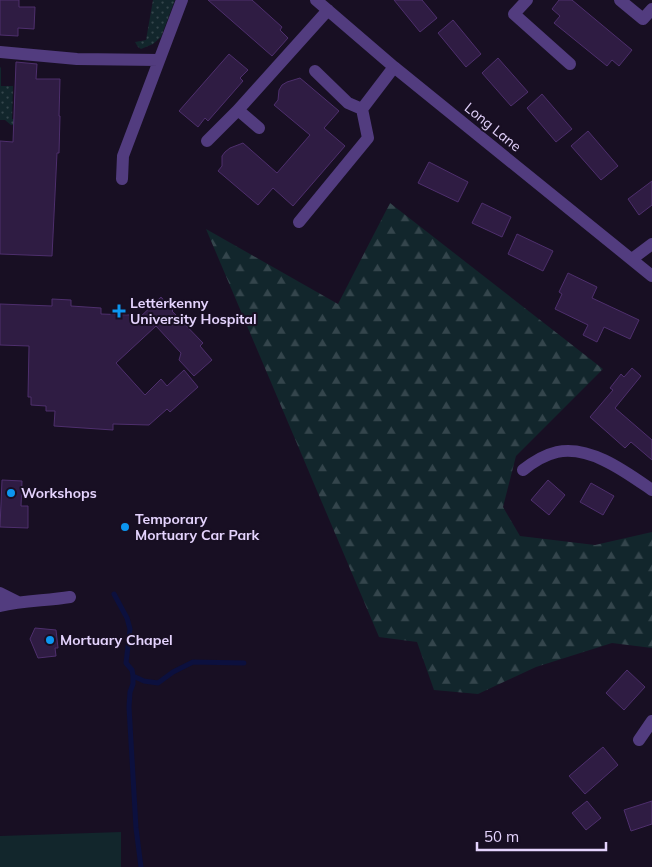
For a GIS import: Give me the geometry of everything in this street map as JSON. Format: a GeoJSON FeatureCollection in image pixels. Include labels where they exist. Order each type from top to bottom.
{"type":"FeatureCollection","features":[{"type":"Feature","properties":{"kind":"street"},"geometry":{"type":"LineString","coordinates":[[122,179],[123,156],[182,0]]}},
{"type":"Feature","properties":{"kind":"street","name":"Long Lane"},"geometry":{"type":"LineString","coordinates":[[316,0],[394,67],[652,276]]}},
{"type":"Feature","properties":{"kind":"street"},"geometry":{"type":"LineString","coordinates":[[526,0],[514,14],[570,64]]}},
{"type":"Feature","properties":{"kind":"street"},"geometry":{"type":"LineString","coordinates":[[620,0],[643,19],[652,8]]}},
{"type":"Feature","properties":{"kind":"street"},"geometry":{"type":"LineString","coordinates":[[207,141],[238,110],[328,10]]}},
{"type":"Feature","properties":{"kind":"street"},"geometry":{"type":"LineString","coordinates":[[0,52],[77,59],[159,60]]}},
{"type":"Feature","properties":{"kind":"street"},"geometry":{"type":"LineString","coordinates":[[299,222],[368,138],[362,108],[394,67]]}},
{"type":"Feature","properties":{"kind":"street"},"geometry":{"type":"LineString","coordinates":[[314,71],[348,102],[362,108]]}},
{"type":"Feature","properties":{"kind":"street"},"geometry":{"type":"LineString","coordinates":[[238,110],[259,128]]}},
{"type":"Feature","properties":{"kind":"street"},"geometry":{"type":"LineString","coordinates":[[632,259],[652,244]]}},
{"type":"Feature","properties":{"kind":"street"},"geometry":{"type":"LineString","coordinates":[[523,470],[543,456],[558,452],[583,452],[616,467],[652,490]]}},
{"type":"Feature","properties":{"kind":"street"},"geometry":{"type":"LineString","coordinates":[[0,593],[18,602]]}},
{"type":"Feature","properties":{"kind":"street"},"geometry":{"type":"LineString","coordinates":[[0,606],[18,602],[70,597]]}},
{"type":"Feature","properties":{"kind":"street"},"geometry":{"type":"LineString","coordinates":[[639,740],[652,721]]}},
{"type":"Feature","properties":{"kind":"green space"},"geometry":{"type":"Polygon","coordinates":[[[153,0],[175,0],[161,37],[153,44],[141,49],[135,42],[146,40],[153,0]]]}},
{"type":"Feature","properties":{"kind":"green space"},"geometry":{"type":"Polygon","coordinates":[[[1,67],[1,86],[13,86],[12,119],[31,120],[31,125],[11,125],[5,120],[0,120],[1,67]]]}},
{"type":"Feature","properties":{"kind":"green space"},"geometry":{"type":"Polygon","coordinates":[[[390,203],[603,369],[516,456],[503,507],[520,536],[595,545],[652,532],[652,648],[612,643],[536,667],[478,694],[434,690],[417,642],[379,637],[206,229],[338,304],[390,203]]]}},
{"type":"Feature","properties":{"kind":"green space"},"geometry":{"type":"Polygon","coordinates":[[[121,832],[121,867],[0,867],[0,836],[121,832]]]}},
{"type":"Feature","properties":{"kind":"building"},"geometry":{"type":"Polygon","coordinates":[[[0,0],[19,0],[19,7],[35,7],[34,29],[18,28],[18,36],[0,35],[0,0]]]}},
{"type":"Feature","properties":{"kind":"building"},"geometry":{"type":"Polygon","coordinates":[[[208,0],[252,0],[282,27],[280,30],[288,38],[272,56],[208,0]]]}},
{"type":"Feature","properties":{"kind":"building"},"geometry":{"type":"Polygon","coordinates":[[[394,0],[422,0],[437,18],[420,32],[394,0]]]}},
{"type":"Feature","properties":{"kind":"building"},"geometry":{"type":"Polygon","coordinates":[[[559,0],[572,0],[632,50],[619,66],[612,60],[607,66],[554,23],[560,16],[552,9],[559,0]]]}},
{"type":"Feature","properties":{"kind":"building"},"geometry":{"type":"Polygon","coordinates":[[[453,20],[481,54],[466,67],[438,33],[453,20]]]}},
{"type":"Feature","properties":{"kind":"building"},"geometry":{"type":"Polygon","coordinates":[[[229,54],[248,70],[240,78],[243,81],[208,121],[205,118],[198,127],[179,111],[229,54]]]}},
{"type":"Feature","properties":{"kind":"building"},"geometry":{"type":"Polygon","coordinates":[[[498,58],[528,92],[511,106],[482,73],[498,58]]]}},
{"type":"Feature","properties":{"kind":"building"},"geometry":{"type":"Polygon","coordinates":[[[16,62],[37,64],[36,79],[60,79],[59,153],[57,153],[52,256],[0,254],[0,141],[13,142],[16,62]]]}},
{"type":"Feature","properties":{"kind":"building"},"geometry":{"type":"Polygon","coordinates":[[[300,78],[339,111],[324,128],[345,146],[293,206],[273,188],[258,205],[218,171],[222,166],[222,156],[230,148],[243,143],[277,173],[310,135],[274,105],[278,100],[279,90],[282,85],[300,78]]]}},
{"type":"Feature","properties":{"kind":"building"},"geometry":{"type":"Polygon","coordinates":[[[542,94],[572,129],[556,142],[527,108],[542,94]]]}},
{"type":"Feature","properties":{"kind":"building"},"geometry":{"type":"Polygon","coordinates":[[[588,131],[618,166],[601,180],[571,146],[588,131]]]}},
{"type":"Feature","properties":{"kind":"building"},"geometry":{"type":"Polygon","coordinates":[[[429,162],[468,182],[458,202],[418,183],[429,162]]]}},
{"type":"Feature","properties":{"kind":"building"},"geometry":{"type":"Polygon","coordinates":[[[652,181],[652,205],[639,215],[628,199],[652,181]]]}},
{"type":"Feature","properties":{"kind":"building"},"geometry":{"type":"Polygon","coordinates":[[[482,203],[511,217],[502,237],[472,223],[482,203]]]}},
{"type":"Feature","properties":{"kind":"building"},"geometry":{"type":"Polygon","coordinates":[[[517,234],[553,251],[543,271],[508,254],[517,234]]]}},
{"type":"Feature","properties":{"kind":"building"},"geometry":{"type":"Polygon","coordinates":[[[568,273],[597,287],[592,298],[639,320],[630,339],[604,327],[597,342],[583,335],[588,325],[555,309],[562,294],[559,292],[568,273]]]}},
{"type":"Feature","properties":{"kind":"building","name":"Letterkenny University Hospital"},"geometry":{"type":"Polygon","coordinates":[[[161,297],[203,343],[200,346],[212,360],[194,376],[179,360],[181,353],[156,326],[116,363],[145,395],[161,379],[167,386],[184,370],[198,387],[170,412],[167,409],[149,425],[113,424],[113,430],[54,426],[55,411],[46,411],[46,406],[31,405],[31,397],[28,397],[29,346],[0,345],[0,304],[52,306],[52,299],[71,300],[71,306],[101,308],[101,314],[130,315],[135,322],[161,297]]]}},
{"type":"Feature","properties":{"kind":"building"},"geometry":{"type":"Polygon","coordinates":[[[632,368],[641,376],[615,408],[652,440],[652,460],[631,442],[625,448],[590,417],[613,390],[610,388],[621,374],[624,377],[632,368]]]}},
{"type":"Feature","properties":{"kind":"building"},"geometry":{"type":"Polygon","coordinates":[[[2,480],[22,481],[21,506],[28,506],[28,528],[0,527],[2,480]]]}},
{"type":"Feature","properties":{"kind":"building"},"geometry":{"type":"Polygon","coordinates":[[[548,480],[565,495],[549,515],[531,500],[548,480]]]}},
{"type":"Feature","properties":{"kind":"building"},"geometry":{"type":"Polygon","coordinates":[[[591,483],[614,496],[603,515],[580,502],[591,483]]]}},
{"type":"Feature","properties":{"kind":"building"},"geometry":{"type":"Polygon","coordinates":[[[35,628],[56,630],[58,648],[55,648],[56,656],[38,658],[30,639],[35,628]]]}},
{"type":"Feature","properties":{"kind":"building"},"geometry":{"type":"Polygon","coordinates":[[[627,670],[645,687],[624,710],[606,693],[627,670]]]}},
{"type":"Feature","properties":{"kind":"building"},"geometry":{"type":"Polygon","coordinates":[[[603,747],[618,765],[585,794],[569,776],[603,747]]]}},
{"type":"Feature","properties":{"kind":"building"},"geometry":{"type":"Polygon","coordinates":[[[587,801],[601,818],[586,830],[572,813],[587,801]]]}},
{"type":"Feature","properties":{"kind":"building"},"geometry":{"type":"Polygon","coordinates":[[[652,801],[652,824],[631,831],[624,810],[652,801]]]}},
{"type":"Feature","properties":{"kind":"waterway"},"geometry":{"type":"LineString","coordinates":[[114,594],[127,618],[130,629],[126,663],[132,670],[133,676],[129,707],[136,828],[141,867]]}},
{"type":"Feature","properties":{"kind":"waterway"},"geometry":{"type":"LineString","coordinates":[[133,676],[144,681],[158,683],[173,672],[193,662],[244,663]]}},
{"type":"Feature","properties":{"kind":"place","name":"Letterkenny University Hospital"},"geometry":{"type":"Point","coordinates":[119,311]}},
{"type":"Feature","properties":{"kind":"place","name":"Workshops"},"geometry":{"type":"Point","coordinates":[11,493]}},
{"type":"Feature","properties":{"kind":"place","name":"Temporary Mortuary Car Park"},"geometry":{"type":"Point","coordinates":[125,527]}},
{"type":"Feature","properties":{"kind":"place","name":"Mortuary Chapel"},"geometry":{"type":"Point","coordinates":[50,640]}}]}
